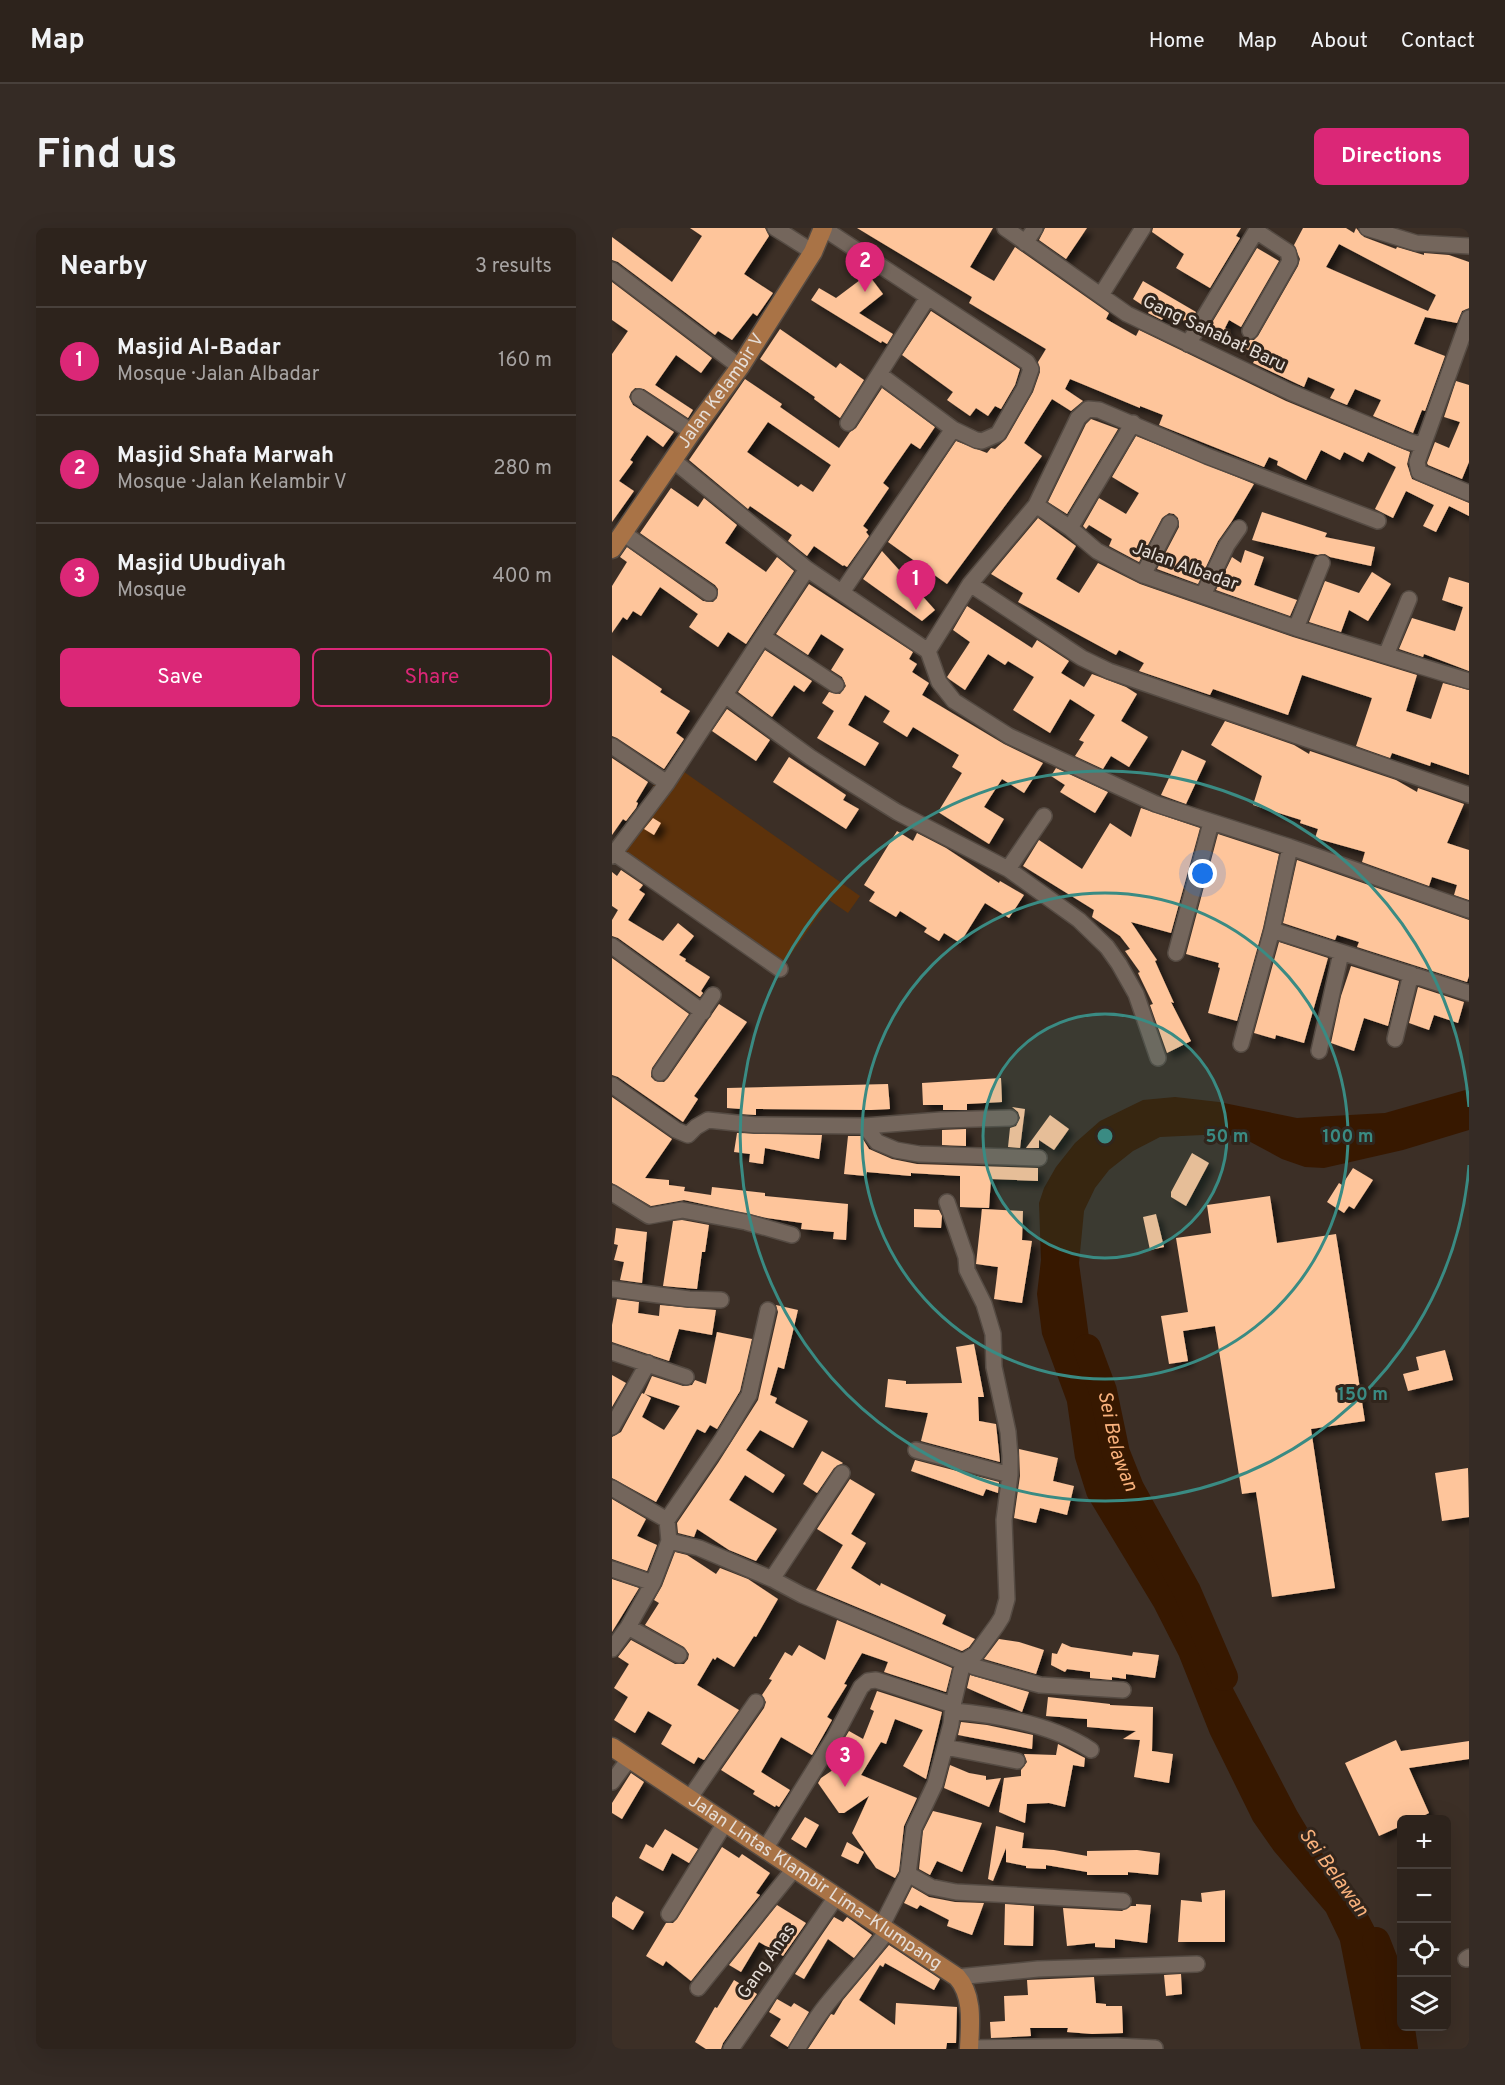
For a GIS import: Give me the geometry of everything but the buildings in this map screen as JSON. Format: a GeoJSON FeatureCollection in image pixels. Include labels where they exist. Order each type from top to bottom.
{"type":"FeatureCollection","features":[{"type":"Feature","properties":{"kind":"main road","name":"Jalan Kelambir V"},"geometry":{"type":"LineString","coordinates":[[617,537],[740,367],[813,252],[823,228]]}},
{"type":"Feature","properties":{"kind":"main road","name":"Jalan Lintas Klambir Lima–Klumpang"},"geometry":{"type":"LineString","coordinates":[[612,1747],[957,1977],[963,1984],[969,2011],[969,2049]]}},
{"type":"Feature","properties":{"kind":"street"},"geometry":{"type":"LineString","coordinates":[[775,228],[813,252]]}},
{"type":"Feature","properties":{"kind":"street"},"geometry":{"type":"LineString","coordinates":[[823,228],[1028,362],[1031,369],[1024,389],[998,434],[982,441],[953,429],[879,374]]}},
{"type":"Feature","properties":{"kind":"street","name":"Gang Sahabat Baru"},"geometry":{"type":"LineString","coordinates":[[1005,228],[1127,314],[1290,392],[1407,441],[1422,445]]}},
{"type":"Feature","properties":{"kind":"street"},"geometry":{"type":"LineString","coordinates":[[1025,243],[1035,228]]}},
{"type":"Feature","properties":{"kind":"street"},"geometry":{"type":"LineString","coordinates":[[1101,295],[1143,228]]}},
{"type":"Feature","properties":{"kind":"street"},"geometry":{"type":"LineString","coordinates":[[1367,228],[1416,243],[1469,246]]}},
{"type":"Feature","properties":{"kind":"street"},"geometry":{"type":"LineString","coordinates":[[1188,344],[1257,230],[1288,252],[1290,261],[1250,331]]}},
{"type":"Feature","properties":{"kind":"street"},"geometry":{"type":"LineString","coordinates":[[612,270],[740,367]]}},
{"type":"Feature","properties":{"kind":"street"},"geometry":{"type":"LineString","coordinates":[[848,423],[928,297]]}},
{"type":"Feature","properties":{"kind":"street"},"geometry":{"type":"LineString","coordinates":[[1469,318],[1417,462],[1419,472],[1469,493]]}},
{"type":"Feature","properties":{"kind":"street"},"geometry":{"type":"LineString","coordinates":[[639,397],[692,432]]}},
{"type":"Feature","properties":{"kind":"street"},"geometry":{"type":"LineString","coordinates":[[928,651],[970,584],[1036,505],[1078,418],[1085,410],[1094,408],[1207,456],[1378,521]]}},
{"type":"Feature","properties":{"kind":"street"},"geometry":{"type":"LineString","coordinates":[[1070,528],[1133,423]]}},
{"type":"Feature","properties":{"kind":"street"},"geometry":{"type":"LineString","coordinates":[[842,592],[953,429]]}},
{"type":"Feature","properties":{"kind":"street"},"geometry":{"type":"LineString","coordinates":[[674,461],[807,569],[928,651],[939,682],[954,701],[1009,736],[1156,804],[1290,847],[1469,910]]}},
{"type":"Feature","properties":{"kind":"street","name":"Jalan Albadar"},"geometry":{"type":"LineString","coordinates":[[1036,505],[1070,528],[1097,551],[1143,576],[1296,628],[1469,681]]}},
{"type":"Feature","properties":{"kind":"street"},"geometry":{"type":"LineString","coordinates":[[1143,576],[1170,523]]}},
{"type":"Feature","properties":{"kind":"street"},"geometry":{"type":"LineString","coordinates":[[1203,596],[1227,545],[1239,528]]}},
{"type":"Feature","properties":{"kind":"street"},"geometry":{"type":"LineString","coordinates":[[617,537],[709,593]]}},
{"type":"Feature","properties":{"kind":"street"},"geometry":{"type":"LineString","coordinates":[[1296,628],[1322,563]]}},
{"type":"Feature","properties":{"kind":"street"},"geometry":{"type":"LineString","coordinates":[[780,969],[613,854],[667,783],[807,569]]}},
{"type":"Feature","properties":{"kind":"street"},"geometry":{"type":"LineString","coordinates":[[970,584],[1082,658],[1109,671],[1469,795]]}},
{"type":"Feature","properties":{"kind":"street"},"geometry":{"type":"LineString","coordinates":[[1386,655],[1408,599]]}},
{"type":"Feature","properties":{"kind":"street"},"geometry":{"type":"LineString","coordinates":[[763,637],[836,685]]}},
{"type":"Feature","properties":{"kind":"street"},"geometry":{"type":"LineString","coordinates":[[725,695],[810,757],[897,812],[1008,869],[1078,920],[1107,947],[1136,994],[1158,1058]]}},
{"type":"Feature","properties":{"kind":"street"},"geometry":{"type":"LineString","coordinates":[[612,746],[667,783]]}},
{"type":"Feature","properties":{"kind":"street"},"geometry":{"type":"LineString","coordinates":[[1008,869],[1044,816]]}},
{"type":"Feature","properties":{"kind":"street"},"geometry":{"type":"LineString","coordinates":[[1176,953],[1211,823]]}},
{"type":"Feature","properties":{"kind":"street"},"geometry":{"type":"LineString","coordinates":[[1241,1044],[1272,930],[1290,847]]}},
{"type":"Feature","properties":{"kind":"street"},"geometry":{"type":"LineString","coordinates":[[1272,930],[1469,993]]}},
{"type":"Feature","properties":{"kind":"street"},"geometry":{"type":"LineString","coordinates":[[612,946],[703,1012]]}},
{"type":"Feature","properties":{"kind":"street"},"geometry":{"type":"LineString","coordinates":[[1319,1051],[1341,953]]}},
{"type":"Feature","properties":{"kind":"street"},"geometry":{"type":"LineString","coordinates":[[1395,1039],[1411,974]]}},
{"type":"Feature","properties":{"kind":"street"},"geometry":{"type":"LineString","coordinates":[[660,1073],[713,995]]}},
{"type":"Feature","properties":{"kind":"street"},"geometry":{"type":"LineString","coordinates":[[612,1085],[688,1135],[708,1120],[755,1125],[865,1126],[1010,1118]]}},
{"type":"Feature","properties":{"kind":"street"},"geometry":{"type":"LineString","coordinates":[[865,1126],[877,1142],[896,1150],[919,1154],[1039,1158]]}},
{"type":"Feature","properties":{"kind":"street"},"geometry":{"type":"LineString","coordinates":[[612,1192],[649,1216],[671,1210],[682,1210],[746,1222],[792,1235]]}},
{"type":"Feature","properties":{"kind":"street"},"geometry":{"type":"LineString","coordinates":[[797,2049],[816,2018],[865,1962],[884,1929],[908,1874],[914,1828],[931,1794],[945,1747],[963,1662],[976,1654],[997,1625],[1007,1599],[1004,1520],[1010,1475],[1008,1432],[994,1367],[993,1334],[984,1304],[968,1270],[948,1202]]}},
{"type":"Feature","properties":{"kind":"street"},"geometry":{"type":"LineString","coordinates":[[612,1288],[689,1299],[722,1300]]}},
{"type":"Feature","properties":{"kind":"street"},"geometry":{"type":"LineString","coordinates":[[612,1649],[628,1627],[653,1583],[669,1541],[667,1520],[723,1438],[749,1395],[768,1310]]}},
{"type":"Feature","properties":{"kind":"street"},"geometry":{"type":"LineString","coordinates":[[612,1352],[686,1377]]}},
{"type":"Feature","properties":{"kind":"street"},"geometry":{"type":"LineString","coordinates":[[612,1427],[648,1363]]}},
{"type":"Feature","properties":{"kind":"street"},"geometry":{"type":"LineString","coordinates":[[916,1450],[1010,1475]]}},
{"type":"Feature","properties":{"kind":"street"},"geometry":{"type":"LineString","coordinates":[[772,1578],[842,1473]]}},
{"type":"Feature","properties":{"kind":"street"},"geometry":{"type":"LineString","coordinates":[[612,1488],[667,1520]]}},
{"type":"Feature","properties":{"kind":"street"},"geometry":{"type":"LineString","coordinates":[[669,1541],[699,1548],[772,1578],[802,1595],[975,1667],[1040,1685],[1123,1690]]}},
{"type":"Feature","properties":{"kind":"street"},"geometry":{"type":"LineString","coordinates":[[612,1569],[653,1583]]}},
{"type":"Feature","properties":{"kind":"street"},"geometry":{"type":"LineString","coordinates":[[628,1627],[679,1655]]}},
{"type":"Feature","properties":{"kind":"street"},"geometry":{"type":"LineString","coordinates":[[765,1849],[820,1763],[861,1687],[868,1681],[876,1680],[953,1708],[1057,1733],[1091,1750]]}},
{"type":"Feature","properties":{"kind":"street"},"geometry":{"type":"LineString","coordinates":[[689,1799],[756,1701]]}},
{"type":"Feature","properties":{"kind":"street"},"geometry":{"type":"LineString","coordinates":[[945,1747],[1017,1761]]}},
{"type":"Feature","properties":{"kind":"street"},"geometry":{"type":"LineString","coordinates":[[612,1782],[629,1759]]}},
{"type":"Feature","properties":{"kind":"street"},"geometry":{"type":"LineString","coordinates":[[669,1914],[725,1823]]}},
{"type":"Feature","properties":{"kind":"street"},"geometry":{"type":"LineString","coordinates":[[698,1988],[794,1869]]}},
{"type":"Feature","properties":{"kind":"street"},"geometry":{"type":"LineString","coordinates":[[908,1874],[931,1887],[956,1892],[1124,1901]]}},
{"type":"Feature","properties":{"kind":"street","name":"Gang Anas"},"geometry":{"type":"LineString","coordinates":[[731,2049],[836,1897]]}},
{"type":"Feature","properties":{"kind":"street"},"geometry":{"type":"LineString","coordinates":[[957,1977],[1038,1969],[1197,1964]]}},
{"type":"Feature","properties":{"kind":"street"},"geometry":{"type":"LineString","coordinates":[[969,2049],[1117,2046],[1155,2048]]}},
{"type":"Feature","properties":{"kind":"shaded area"},"geometry":{"type":"Polygon","coordinates":[[[670,762],[860,896],[848,913],[829,900],[782,967],[612,845],[670,762]]]}},
{"type":"Feature","properties":{"kind":"water","name":"Sei Belawan"},"geometry":{"type":"Polygon","coordinates":[[[1469,1089],[1469,1130],[1403,1150],[1324,1168],[1305,1167],[1282,1159],[1243,1138],[1224,1134],[1160,1137],[1133,1151],[1109,1170],[1095,1188],[1084,1211],[1079,1263],[1089,1337],[1121,1462],[1163,1554],[1297,1811],[1327,1861],[1366,1911],[1380,1938],[1389,1974],[1401,2049],[1361,2049],[1340,1941],[1326,1912],[1274,1851],[1253,1821],[1210,1734],[1179,1656],[1154,1607],[1087,1496],[1075,1458],[1067,1402],[1042,1334],[1037,1294],[1041,1260],[1039,1203],[1044,1188],[1056,1167],[1075,1143],[1100,1121],[1143,1100],[1175,1097],[1219,1102],[1297,1118],[1385,1113],[1469,1089]]]}},
{"type":"Feature","properties":{"kind":"waterway","name":"Sei Belawan"},"geometry":{"type":"LineString","coordinates":[[1087,1348],[1103,1391],[1116,1453],[1130,1488],[1187,1591],[1224,1677]]}},
{"type":"Feature","properties":{"kind":"waterway","name":"Sei Belawan"},"geometry":{"type":"LineString","coordinates":[[1376,1941],[1395,1989],[1404,2049]]}},
{"type":"Feature","properties":{"kind":"place","name":"Masjid Shafa Marwah"},"geometry":{"type":"Point","coordinates":[865,292]}},
{"type":"Feature","properties":{"kind":"place","name":"Masjid Al-Badar"},"geometry":{"type":"Point","coordinates":[916,610]}},
{"type":"Feature","properties":{"kind":"place","name":"Masjid Ubudiyah"},"geometry":{"type":"Point","coordinates":[845,1787]}}]}
